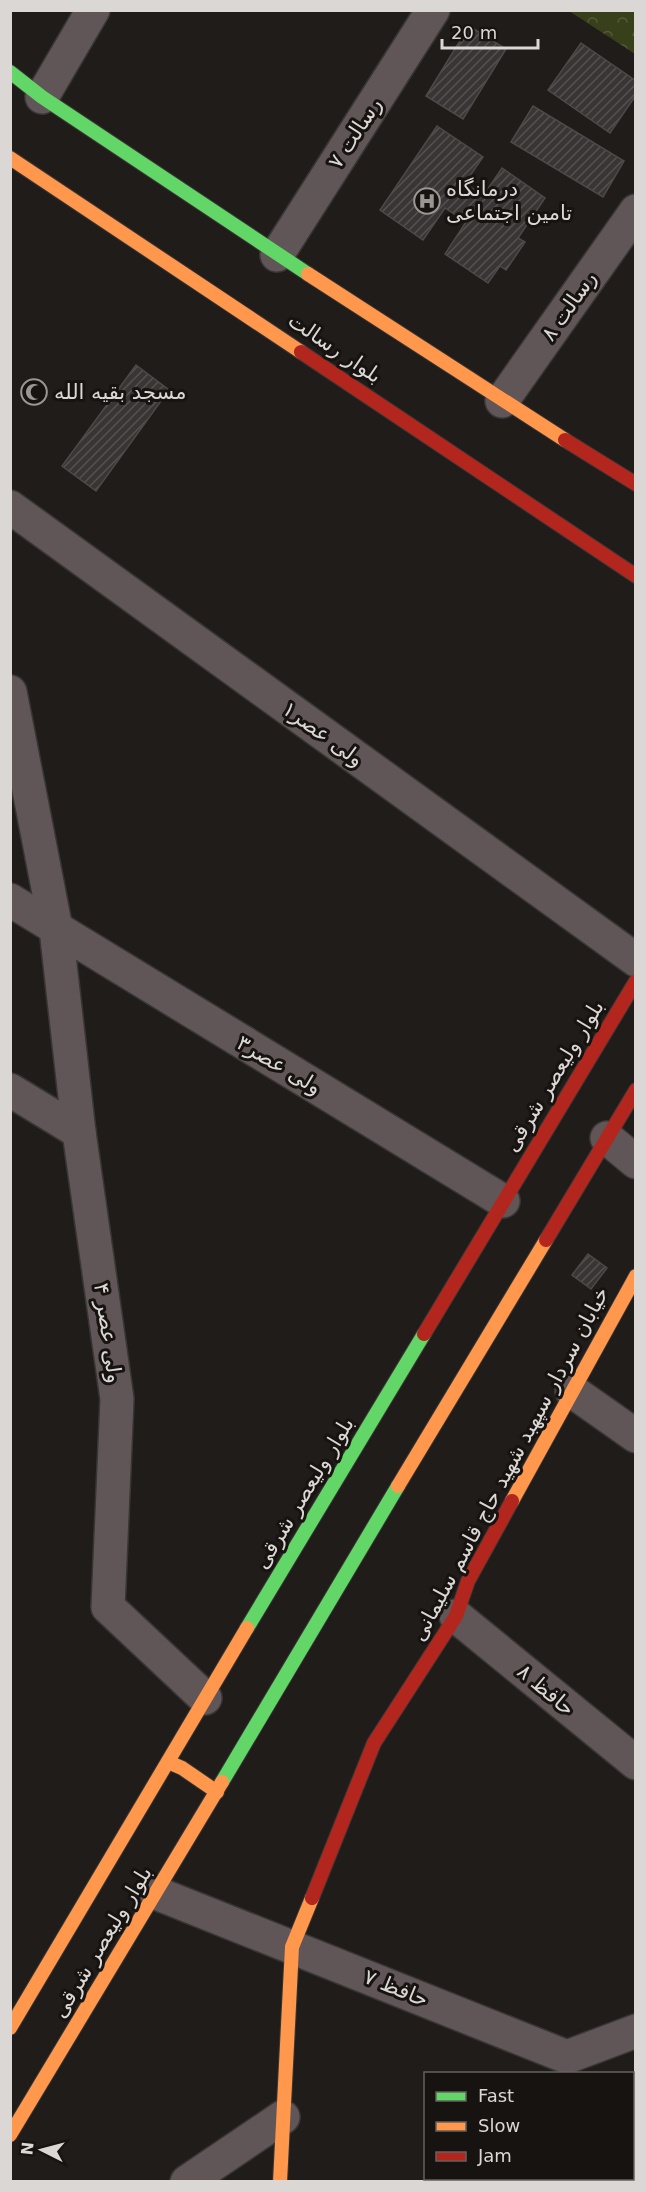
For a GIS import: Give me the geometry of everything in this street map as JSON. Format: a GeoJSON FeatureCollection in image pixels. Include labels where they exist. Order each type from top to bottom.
{"type":"FeatureCollection","features":[{"type":"Feature","properties":{"kind":"main road"},"geometry":{"type":"LineString","coordinates":[[10,72],[42,97],[277,255],[502,401],[636,484]]}},
{"type":"Feature","properties":{"kind":"main road","name":"بلوار رسالت"},"geometry":{"type":"LineString","coordinates":[[10,158],[636,576]]}},
{"type":"Feature","properties":{"kind":"main road","name":"بلوار ولیعصر شرقی"},"geometry":{"type":"LineString","coordinates":[[10,2028],[205,1698],[636,981]]}},
{"type":"Feature","properties":{"kind":"main road","name":"بلوار ولیعصر شرقی"},"geometry":{"type":"LineString","coordinates":[[10,2135],[636,1090]]}},
{"type":"Feature","properties":{"kind":"main road","name":"خیابان سردار سپهبد شهید حاج قاسم سلیمانی"},"geometry":{"type":"LineString","coordinates":[[280,2181],[292,1947],[374,1743],[456,1616],[468,1581],[636,1276]]}},
{"type":"Feature","properties":{"kind":"main road"},"geometry":{"type":"LineString","coordinates":[[168,1762],[182,1768],[217,1792]]}},
{"type":"Feature","properties":{"kind":"street"},"geometry":{"type":"LineString","coordinates":[[42,97],[93,10]]}},
{"type":"Feature","properties":{"kind":"street","name":"رسالت ۷"},"geometry":{"type":"LineString","coordinates":[[277,255],[434,10]]}},
{"type":"Feature","properties":{"kind":"street","name":"رسالت ۸"},"geometry":{"type":"LineString","coordinates":[[502,401],[636,211]]}},
{"type":"Feature","properties":{"kind":"street","name":"ولی عصر۱"},"geometry":{"type":"LineString","coordinates":[[10,507],[636,960]]}},
{"type":"Feature","properties":{"kind":"street","name":"ولی عصر ۴"},"geometry":{"type":"LineString","coordinates":[[10,692],[56,929],[79,1132],[117,1399],[108,1607],[205,1698]]}},
{"type":"Feature","properties":{"kind":"street","name":"ولی عصر۳"},"geometry":{"type":"LineString","coordinates":[[10,900],[503,1202]]}},
{"type":"Feature","properties":{"kind":"street"},"geometry":{"type":"LineString","coordinates":[[10,1090],[79,1132]]}},
{"type":"Feature","properties":{"kind":"street"},"geometry":{"type":"LineString","coordinates":[[607,1138],[636,1162]]}},
{"type":"Feature","properties":{"kind":"street"},"geometry":{"type":"LineString","coordinates":[[572,1391],[636,1436]]}},
{"type":"Feature","properties":{"kind":"street","name":"حافظ ۸"},"geometry":{"type":"LineString","coordinates":[[456,1616],[636,1763]]}},
{"type":"Feature","properties":{"kind":"street","name":"حافظ ۷"},"geometry":{"type":"LineString","coordinates":[[156,1893],[567,2057],[636,2031]]}},
{"type":"Feature","properties":{"kind":"street"},"geometry":{"type":"LineString","coordinates":[[187,2181],[283,2117]]}},
{"type":"Feature","properties":{"kind":"green space"},"geometry":{"type":"Polygon","coordinates":[[[569,11],[635,11],[635,54],[569,11]]]}},
{"type":"Feature","properties":{"kind":"building"},"geometry":{"type":"Polygon","coordinates":[[[469,26],[506,49],[463,119],[426,96],[469,26]]]}},
{"type":"Feature","properties":{"kind":"building"},"geometry":{"type":"Polygon","coordinates":[[[581,43],[636,81],[636,95],[610,133],[548,90],[581,43]]]}},
{"type":"Feature","properties":{"kind":"building"},"geometry":{"type":"Polygon","coordinates":[[[533,106],[624,161],[603,197],[511,142],[533,106]]]}},
{"type":"Feature","properties":{"kind":"building"},"geometry":{"type":"Polygon","coordinates":[[[437,126],[483,157],[465,183],[483,196],[502,168],[545,198],[518,238],[525,242],[506,270],[500,266],[488,283],[445,254],[466,222],[445,208],[423,240],[380,210],[437,126]]]}},
{"type":"Feature","properties":{"kind":"building"},"geometry":{"type":"Polygon","coordinates":[[[136,365],[169,390],[96,491],[62,466],[136,365]]]}},
{"type":"Feature","properties":{"kind":"building"},"geometry":{"type":"Polygon","coordinates":[[[588,1254],[607,1268],[591,1289],[572,1275],[588,1254]]]}},
{"type":"Feature","properties":{"kind":"traffic: fast"},"geometry":{"type":"LineString","coordinates":[[10,72],[42,97],[308,274]]}},
{"type":"Feature","properties":{"kind":"traffic: fast"},"geometry":{"type":"LineString","coordinates":[[247,1628],[424,1334]]}},
{"type":"Feature","properties":{"kind":"traffic: fast"},"geometry":{"type":"LineString","coordinates":[[222,1782],[398,1486]]}},
{"type":"Feature","properties":{"kind":"traffic: slow"},"geometry":{"type":"LineString","coordinates":[[10,158],[301,352]]}},
{"type":"Feature","properties":{"kind":"traffic: slow"},"geometry":{"type":"LineString","coordinates":[[308,274],[565,440]]}},
{"type":"Feature","properties":{"kind":"traffic: slow"},"geometry":{"type":"LineString","coordinates":[[398,1486],[546,1240]]}},
{"type":"Feature","properties":{"kind":"traffic: slow"},"geometry":{"type":"LineString","coordinates":[[512,1501],[636,1276]]}},
{"type":"Feature","properties":{"kind":"traffic: slow"},"geometry":{"type":"LineString","coordinates":[[10,2028],[247,1628]]}},
{"type":"Feature","properties":{"kind":"traffic: slow"},"geometry":{"type":"LineString","coordinates":[[168,1762],[182,1768],[217,1792]]}},
{"type":"Feature","properties":{"kind":"traffic: slow"},"geometry":{"type":"LineString","coordinates":[[10,2135],[222,1782]]}},
{"type":"Feature","properties":{"kind":"traffic: slow"},"geometry":{"type":"LineString","coordinates":[[280,2182],[292,1947],[312,1898]]}},
{"type":"Feature","properties":{"kind":"traffic: jam"},"geometry":{"type":"LineString","coordinates":[[301,352],[636,576]]}},
{"type":"Feature","properties":{"kind":"traffic: jam"},"geometry":{"type":"LineString","coordinates":[[565,440],[636,484]]}},
{"type":"Feature","properties":{"kind":"traffic: jam"},"geometry":{"type":"LineString","coordinates":[[424,1334],[636,981]]}},
{"type":"Feature","properties":{"kind":"traffic: jam"},"geometry":{"type":"LineString","coordinates":[[546,1240],[636,1090]]}},
{"type":"Feature","properties":{"kind":"traffic: jam"},"geometry":{"type":"LineString","coordinates":[[312,1898],[374,1743],[456,1616],[468,1581],[512,1501]]}},
{"type":"Feature","properties":{"kind":"place","name":"درمانگاه تامین اجتماعی"},"geometry":{"type":"Point","coordinates":[427,201]}},
{"type":"Feature","properties":{"kind":"place","name":"مسجد بقیه الله"},"geometry":{"type":"Point","coordinates":[34,392]}}]}
